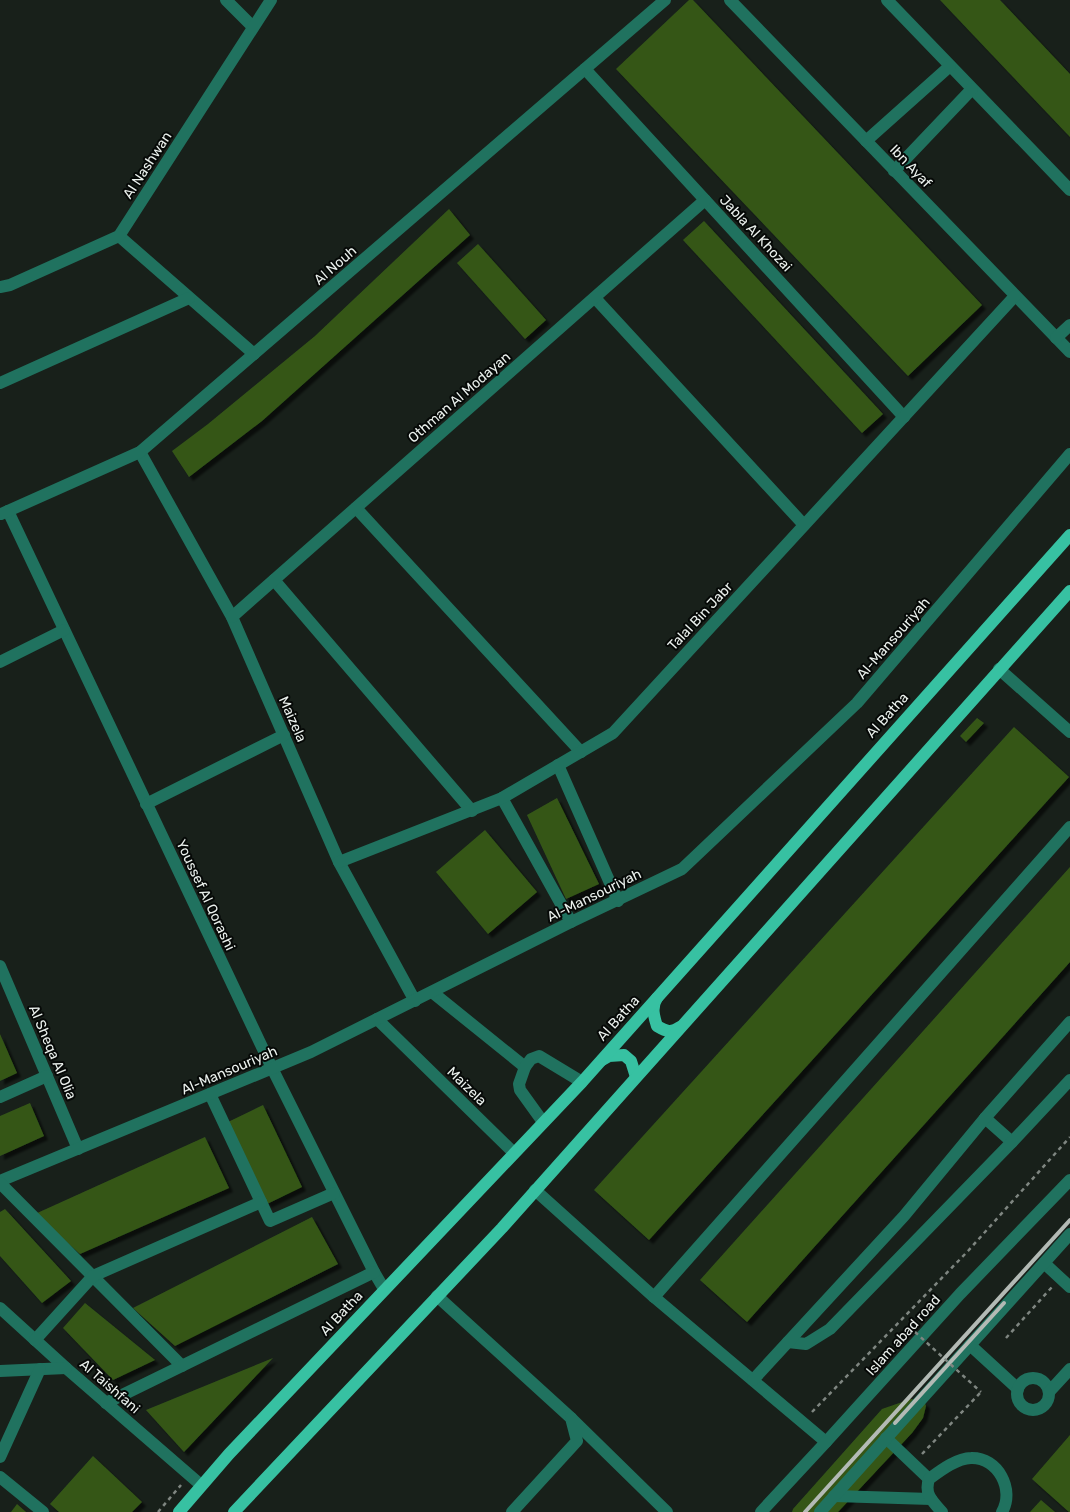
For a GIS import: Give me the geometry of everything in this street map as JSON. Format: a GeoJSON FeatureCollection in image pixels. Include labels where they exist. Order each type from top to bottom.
{"type":"FeatureCollection","features":[{"type":"Feature","properties":{"kind":"main road","name":"Al Batha"},"geometry":{"type":"LineString","coordinates":[[179,1512],[229,1454],[582,1082],[1070,535]]}},
{"type":"Feature","properties":{"kind":"main road"},"geometry":{"type":"LineString","coordinates":[[234,1512],[535,1190],[1070,591]]}},
{"type":"Feature","properties":{"kind":"main road"},"geometry":{"type":"LineString","coordinates":[[661,992],[655,1001],[653,1010],[658,1026],[673,1032],[683,1024]]}},
{"type":"Feature","properties":{"kind":"main road"},"geometry":{"type":"LineString","coordinates":[[600,1061],[609,1056],[624,1055],[631,1061],[636,1077]]}},
{"type":"Feature","properties":{"kind":"street"},"geometry":{"type":"LineString","coordinates":[[226,0],[253,28]]}},
{"type":"Feature","properties":{"kind":"street","name":"Al Nashwan"},"geometry":{"type":"LineString","coordinates":[[119,236],[270,0]]}},
{"type":"Feature","properties":{"kind":"street","name":"Al Nouh"},"geometry":{"type":"LineString","coordinates":[[4,513],[140,452],[665,0]]}},
{"type":"Feature","properties":{"kind":"street","name":"Ibn Ayaf"},"geometry":{"type":"LineString","coordinates":[[730,0],[1070,352]]}},
{"type":"Feature","properties":{"kind":"street"},"geometry":{"type":"LineString","coordinates":[[887,0],[1070,190]]}},
{"type":"Feature","properties":{"kind":"street"},"geometry":{"type":"LineString","coordinates":[[866,141],[950,66]]}},
{"type":"Feature","properties":{"kind":"street","name":"Jabla Al Khozai"},"geometry":{"type":"LineString","coordinates":[[585,69],[904,416]]}},
{"type":"Feature","properties":{"kind":"street"},"geometry":{"type":"LineString","coordinates":[[894,170],[972,88]]}},
{"type":"Feature","properties":{"kind":"street","name":"Othman Al Modayan"},"geometry":{"type":"LineString","coordinates":[[232,617],[705,200]]}},
{"type":"Feature","properties":{"kind":"street"},"geometry":{"type":"LineString","coordinates":[[0,287],[10,285],[119,236],[254,354]]}},
{"type":"Feature","properties":{"kind":"street","name":"Talal Bin Jabr"},"geometry":{"type":"LineString","coordinates":[[339,862],[502,798],[614,732],[1015,296]]}},
{"type":"Feature","properties":{"kind":"street"},"geometry":{"type":"LineString","coordinates":[[0,383],[189,298]]}},
{"type":"Feature","properties":{"kind":"street"},"geometry":{"type":"LineString","coordinates":[[595,298],[804,525]]}},
{"type":"Feature","properties":{"kind":"street"},"geometry":{"type":"LineString","coordinates":[[1056,338],[1070,325]]}},
{"type":"Feature","properties":{"kind":"street","name":"Maizela"},"geometry":{"type":"LineString","coordinates":[[140,452],[232,617],[339,862],[415,1001]]}},
{"type":"Feature","properties":{"kind":"street","name":"Al-Mansouriyah"},"geometry":{"type":"LineString","coordinates":[[0,1182],[311,1052],[571,922],[682,869],[857,703],[1070,454]]}},
{"type":"Feature","properties":{"kind":"street"},"geometry":{"type":"LineString","coordinates":[[356,508],[581,752]]}},
{"type":"Feature","properties":{"kind":"street","name":"Youssef Al Qorashi"},"geometry":{"type":"LineString","coordinates":[[4,513],[64,630],[272,1068],[384,1290]]}},
{"type":"Feature","properties":{"kind":"street"},"geometry":{"type":"LineString","coordinates":[[274,580],[472,811]]}},
{"type":"Feature","properties":{"kind":"street"},"geometry":{"type":"LineString","coordinates":[[0,662],[64,630]]}},
{"type":"Feature","properties":{"kind":"street"},"geometry":{"type":"LineString","coordinates":[[999,669],[1070,732]]}},
{"type":"Feature","properties":{"kind":"street"},"geometry":{"type":"LineString","coordinates":[[146,804],[284,735]]}},
{"type":"Feature","properties":{"kind":"street"},"geometry":{"type":"LineString","coordinates":[[558,765],[618,901]]}},
{"type":"Feature","properties":{"kind":"street"},"geometry":{"type":"LineString","coordinates":[[502,798],[571,922]]}},
{"type":"Feature","properties":{"kind":"street"},"geometry":{"type":"LineString","coordinates":[[654,1297],[1070,827]]}},
{"type":"Feature","properties":{"kind":"street","name":"Al Sheqa Al Olia"},"geometry":{"type":"LineString","coordinates":[[0,966],[78,1149]]}},
{"type":"Feature","properties":{"kind":"street"},"geometry":{"type":"LineString","coordinates":[[432,992],[525,1066]]}},
{"type":"Feature","properties":{"kind":"street","name":"Maizela"},"geometry":{"type":"LineString","coordinates":[[377,1020],[514,1153]]}},
{"type":"Feature","properties":{"kind":"street"},"geometry":{"type":"LineString","coordinates":[[753,1380],[904,1216],[985,1118],[1070,1022]]}},
{"type":"Feature","properties":{"kind":"street"},"geometry":{"type":"LineString","coordinates":[[543,1122],[520,1090],[519,1078],[525,1066],[532,1059],[539,1056],[582,1082]]}},
{"type":"Feature","properties":{"kind":"street"},"geometry":{"type":"LineString","coordinates":[[0,1097],[47,1076]]}},
{"type":"Feature","properties":{"kind":"street"},"geometry":{"type":"LineString","coordinates":[[788,1342],[806,1344],[830,1329],[1070,1080]]}},
{"type":"Feature","properties":{"kind":"street"},"geometry":{"type":"LineString","coordinates":[[210,1094],[270,1221],[334,1193]]}},
{"type":"Feature","properties":{"kind":"street"},"geometry":{"type":"LineString","coordinates":[[985,1118],[1012,1142]]}},
{"type":"Feature","properties":{"kind":"street","name":"Islam abad road"},"geometry":{"type":"LineString","coordinates":[[761,1512],[960,1294],[1070,1180]]}},
{"type":"Feature","properties":{"kind":"street"},"geometry":{"type":"LineString","coordinates":[[0,1182],[182,1366]]}},
{"type":"Feature","properties":{"kind":"street"},"geometry":{"type":"LineString","coordinates":[[535,1190],[654,1297],[826,1442]]}},
{"type":"Feature","properties":{"kind":"street"},"geometry":{"type":"LineString","coordinates":[[36,1340],[93,1276],[261,1202]]}},
{"type":"Feature","properties":{"kind":"street"},"geometry":{"type":"LineString","coordinates":[[820,1512],[1070,1234]]}},
{"type":"Feature","properties":{"kind":"street"},"geometry":{"type":"LineString","coordinates":[[1044,1263],[1065,1283]]}},
{"type":"Feature","properties":{"kind":"street"},"geometry":{"type":"LineString","coordinates":[[106,1403],[374,1272]]}},
{"type":"Feature","properties":{"kind":"street"},"geometry":{"type":"LineString","coordinates":[[437,1296],[571,1418],[666,1512]]}},
{"type":"Feature","properties":{"kind":"street","name":"Al Taishfani"},"geometry":{"type":"LineString","coordinates":[[0,1308],[66,1368],[202,1485]]}},
{"type":"Feature","properties":{"kind":"street"},"geometry":{"type":"LineString","coordinates":[[970,1345],[1018,1389]]}},
{"type":"Feature","properties":{"kind":"street"},"geometry":{"type":"LineString","coordinates":[[0,1371],[66,1368]]}},
{"type":"Feature","properties":{"kind":"street"},"geometry":{"type":"LineString","coordinates":[[0,1457],[40,1369]]}},
{"type":"Feature","properties":{"kind":"street"},"geometry":{"type":"LineString","coordinates":[[1049,1392],[1045,1383],[1035,1378],[1025,1380],[1018,1389],[1018,1400],[1026,1409],[1037,1410],[1047,1404],[1049,1392],[1070,1369]]}},
{"type":"Feature","properties":{"kind":"street"},"geometry":{"type":"LineString","coordinates":[[512,1512],[577,1441],[571,1418]]}},
{"type":"Feature","properties":{"kind":"street"},"geometry":{"type":"LineString","coordinates":[[886,1438],[929,1479]]}},
{"type":"Feature","properties":{"kind":"street"},"geometry":{"type":"LineString","coordinates":[[942,1512],[931,1499],[926,1488],[929,1479],[959,1461],[969,1458],[981,1459],[1000,1472],[1006,1485],[1007,1504],[1002,1512]]}},
{"type":"Feature","properties":{"kind":"street"},"geometry":{"type":"LineString","coordinates":[[0,1477],[43,1512]]}},
{"type":"Feature","properties":{"kind":"street"},"geometry":{"type":"LineString","coordinates":[[834,1496],[931,1499]]}},
{"type":"Feature","properties":{"kind":"path"},"geometry":{"type":"LineString","coordinates":[[802,1422],[968,1250],[1070,1137]]}},
{"type":"Feature","properties":{"kind":"path"},"geometry":{"type":"LineString","coordinates":[[1006,1338],[1065,1283]]}},
{"type":"Feature","properties":{"kind":"path"},"geometry":{"type":"LineString","coordinates":[[912,1463],[981,1392],[915,1332]]}},
{"type":"Feature","properties":{"kind":"path"},"geometry":{"type":"LineString","coordinates":[[158,1512],[190,1475]]}},
{"type":"Feature","properties":{"kind":"building"},"geometry":{"type":"Polygon","coordinates":[[[689,0],[693,0],[982,305],[908,376],[616,69],[689,0]]]}},
{"type":"Feature","properties":{"kind":"building"},"geometry":{"type":"Polygon","coordinates":[[[940,0],[1000,0],[1070,74],[1070,137],[940,0]]]}},
{"type":"Feature","properties":{"kind":"building"},"geometry":{"type":"Polygon","coordinates":[[[449,209],[470,235],[262,421],[189,477],[172,451],[208,424],[315,336],[449,209]]]}},
{"type":"Feature","properties":{"kind":"building"},"geometry":{"type":"Polygon","coordinates":[[[704,221],[883,414],[862,433],[683,240],[704,221]]]}},
{"type":"Feature","properties":{"kind":"building"},"geometry":{"type":"Polygon","coordinates":[[[478,244],[546,320],[525,339],[457,263],[478,244]]]}},
{"type":"Feature","properties":{"kind":"building"},"geometry":{"type":"Polygon","coordinates":[[[977,718],[984,723],[966,742],[960,736],[977,718]]]}},
{"type":"Feature","properties":{"kind":"building"},"geometry":{"type":"Polygon","coordinates":[[[1014,727],[1069,777],[649,1240],[594,1190],[1014,727]]]}},
{"type":"Feature","properties":{"kind":"building"},"geometry":{"type":"Polygon","coordinates":[[[557,798],[599,884],[566,899],[527,815],[557,798]]]}},
{"type":"Feature","properties":{"kind":"building"},"geometry":{"type":"Polygon","coordinates":[[[485,830],[537,892],[488,934],[436,872],[485,830]]]}},
{"type":"Feature","properties":{"kind":"building"},"geometry":{"type":"Polygon","coordinates":[[[1070,867],[1070,962],[747,1322],[700,1280],[1070,867]]]}},
{"type":"Feature","properties":{"kind":"building"},"geometry":{"type":"Polygon","coordinates":[[[0,1034],[17,1073],[0,1081],[0,1034]]]}},
{"type":"Feature","properties":{"kind":"building"},"geometry":{"type":"Polygon","coordinates":[[[30,1103],[44,1136],[0,1156],[0,1116],[30,1103]]]}},
{"type":"Feature","properties":{"kind":"building"},"geometry":{"type":"Polygon","coordinates":[[[263,1105],[302,1187],[267,1204],[228,1122],[263,1105]]]}},
{"type":"Feature","properties":{"kind":"building"},"geometry":{"type":"Polygon","coordinates":[[[205,1137],[229,1188],[80,1254],[35,1214],[205,1137]]]}},
{"type":"Feature","properties":{"kind":"building"},"geometry":{"type":"Polygon","coordinates":[[[5,1209],[71,1281],[42,1303],[0,1256],[0,1212],[5,1209]]]}},
{"type":"Feature","properties":{"kind":"building"},"geometry":{"type":"Polygon","coordinates":[[[312,1217],[338,1264],[175,1346],[133,1308],[312,1217]]]}},
{"type":"Feature","properties":{"kind":"building"},"geometry":{"type":"Polygon","coordinates":[[[85,1303],[155,1360],[113,1380],[63,1328],[85,1303]]]}},
{"type":"Feature","properties":{"kind":"building"},"geometry":{"type":"Polygon","coordinates":[[[273,1358],[184,1452],[146,1410],[273,1358]]]}},
{"type":"Feature","properties":{"kind":"building"},"geometry":{"type":"Polygon","coordinates":[[[911,1399],[925,1403],[923,1418],[912,1433],[838,1512],[792,1512],[882,1409],[911,1399]]]}},
{"type":"Feature","properties":{"kind":"building"},"geometry":{"type":"Polygon","coordinates":[[[1070,1435],[1070,1512],[1069,1512],[1032,1479],[1070,1435]]]}},
{"type":"Feature","properties":{"kind":"building"},"geometry":{"type":"Polygon","coordinates":[[[93,1456],[142,1502],[132,1512],[59,1512],[50,1504],[93,1456]]]}},
{"type":"Feature","properties":{"kind":"building"},"geometry":{"type":"Polygon","coordinates":[[[1041,1500],[1055,1512],[1030,1512],[1041,1500]]]}},
{"type":"Feature","properties":{"kind":"building"},"geometry":{"type":"Polygon","coordinates":[[[17,1504],[26,1512],[11,1512],[17,1504]]]}},
{"type":"Feature","properties":{"kind":"railway"},"geometry":{"type":"LineString","coordinates":[[805,1512],[1070,1220]]}},
{"type":"Feature","properties":{"kind":"railway"},"geometry":{"type":"LineString","coordinates":[[895,1423],[1004,1303]]}}]}
